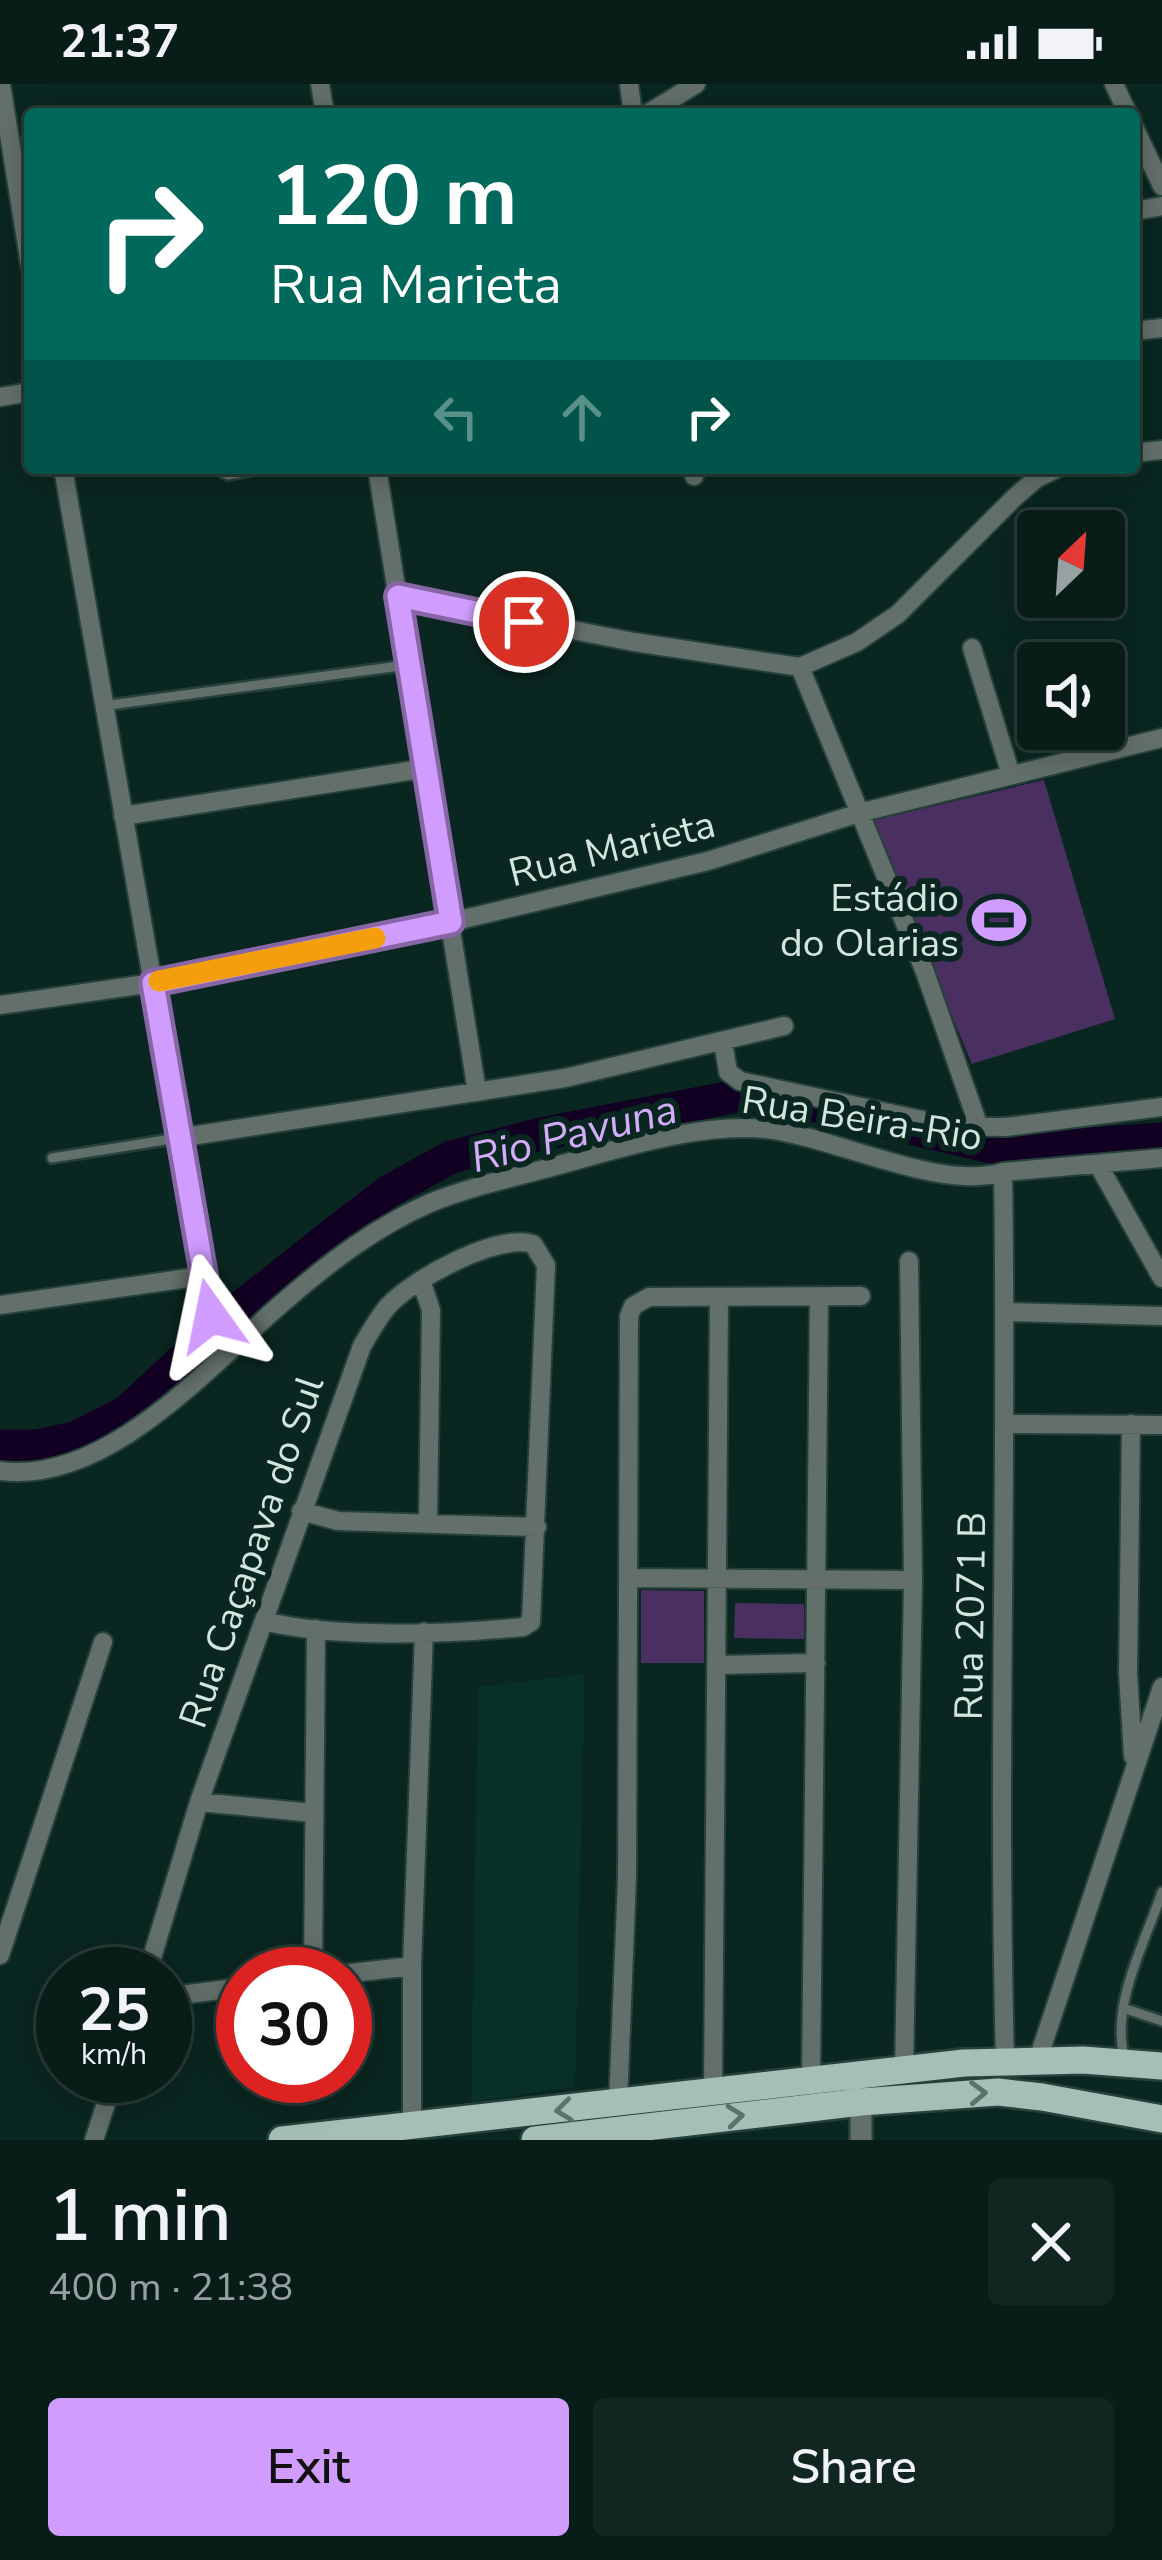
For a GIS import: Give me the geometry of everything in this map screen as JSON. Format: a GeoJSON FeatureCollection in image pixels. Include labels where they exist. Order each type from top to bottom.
{"type":"FeatureCollection","features":[{"type":"Feature","properties":{"kind":"main road"},"geometry":{"type":"LineString","coordinates":[[282,2140],[1005,2061],[1162,2066]]}},
{"type":"Feature","properties":{"kind":"main road"},"geometry":{"type":"LineString","coordinates":[[861,2102],[897,2071]]}},
{"type":"Feature","properties":{"kind":"main road"},"geometry":{"type":"LineString","coordinates":[[535,2140],[861,2102],[998,2092],[1157,2116]]}},
{"type":"Feature","properties":{"kind":"street"},"geometry":{"type":"LineString","coordinates":[[1,84],[7,169],[24,240]]}},
{"type":"Feature","properties":{"kind":"street"},"geometry":{"type":"LineString","coordinates":[[657,108],[695,84]]}},
{"type":"Feature","properties":{"kind":"street"},"geometry":{"type":"LineString","coordinates":[[1140,139],[1162,185]]}},
{"type":"Feature","properties":{"kind":"street"},"geometry":{"type":"LineString","coordinates":[[64,474],[211,1316]]}},
{"type":"Feature","properties":{"kind":"street"},"geometry":{"type":"LineString","coordinates":[[378,474],[477,1092]]}},
{"type":"Feature","properties":{"kind":"street"},"geometry":{"type":"LineString","coordinates":[[398,596],[680,650],[800,667],[857,642],[898,614],[1045,474]]}},
{"type":"Feature","properties":{"kind":"street"},"geometry":{"type":"LineString","coordinates":[[972,648],[1011,776]]}},
{"type":"Feature","properties":{"kind":"street"},"geometry":{"type":"LineString","coordinates":[[800,667],[925,972],[979,1127]]}},
{"type":"Feature","properties":{"kind":"street","name":"Rua Marieta"},"geometry":{"type":"LineString","coordinates":[[0,1005],[153,983],[451,922],[708,861],[859,813],[1162,738]]}},
{"type":"Feature","properties":{"kind":"street"},"geometry":{"type":"LineString","coordinates":[[123,816],[427,768]]}},
{"type":"Feature","properties":{"kind":"street"},"geometry":{"type":"LineString","coordinates":[[178,1138],[565,1078],[784,1026]]}},
{"type":"Feature","properties":{"kind":"street"},"geometry":{"type":"LineString","coordinates":[[723,1042],[728,1072],[740,1081],[950,1126],[1162,1107]]}},
{"type":"Feature","properties":{"kind":"street","name":"Rua Beira-Rio"},"geometry":{"type":"LineString","coordinates":[[0,1471],[14,1473],[58,1464],[105,1446],[153,1419],[328,1264],[386,1224],[477,1187],[612,1151],[745,1127],[983,1178],[1003,1172],[1162,1158]]}},
{"type":"Feature","properties":{"kind":"street"},"geometry":{"type":"LineString","coordinates":[[1100,1166],[1162,1278]]}},
{"type":"Feature","properties":{"kind":"street","name":"Rua 2071 B"},"geometry":{"type":"LineString","coordinates":[[1003,1172],[1005,2061]]}},
{"type":"Feature","properties":{"kind":"street","name":"Rua Caçapava do Sul"},"geometry":{"type":"LineString","coordinates":[[155,1947],[199,1802],[362,1346],[389,1305],[421,1280],[478,1252],[525,1241],[539,1250],[546,1265],[537,1526]]}},
{"type":"Feature","properties":{"kind":"street"},"geometry":{"type":"LineString","coordinates":[[897,2071],[913,1580],[909,1261]]}},
{"type":"Feature","properties":{"kind":"street"},"geometry":{"type":"LineString","coordinates":[[0,1305],[202,1276]]}},
{"type":"Feature","properties":{"kind":"street"},"geometry":{"type":"LineString","coordinates":[[421,1280],[431,1310],[428,1522]]}},
{"type":"Feature","properties":{"kind":"street"},"geometry":{"type":"LineString","coordinates":[[811,2081],[819,1296]]}},
{"type":"Feature","properties":{"kind":"street"},"geometry":{"type":"LineString","coordinates":[[618,2104],[627,1878],[629,1316],[633,1306],[649,1297],[861,1296]]}},
{"type":"Feature","properties":{"kind":"street"},"geometry":{"type":"LineString","coordinates":[[713,2092],[718,1297]]}},
{"type":"Feature","properties":{"kind":"street"},"geometry":{"type":"LineString","coordinates":[[1006,1312],[1162,1316]]}},
{"type":"Feature","properties":{"kind":"street"},"geometry":{"type":"LineString","coordinates":[[1007,1424],[1162,1425]]}},
{"type":"Feature","properties":{"kind":"street"},"geometry":{"type":"LineString","coordinates":[[1131,1424],[1128,1672],[1134,1767]]}},
{"type":"Feature","properties":{"kind":"street"},"geometry":{"type":"LineString","coordinates":[[264,1621],[316,1629],[424,1632],[523,1627],[531,1622],[537,1526],[338,1521],[301,1511]]}},
{"type":"Feature","properties":{"kind":"street"},"geometry":{"type":"LineString","coordinates":[[628,1578],[913,1580]]}},
{"type":"Feature","properties":{"kind":"street"},"geometry":{"type":"LineString","coordinates":[[313,1947],[316,1629]]}},
{"type":"Feature","properties":{"kind":"street"},"geometry":{"type":"LineString","coordinates":[[412,2128],[412,1966],[424,1632]]}},
{"type":"Feature","properties":{"kind":"street"},"geometry":{"type":"LineString","coordinates":[[0,1955],[103,1642]]}},
{"type":"Feature","properties":{"kind":"street"},"geometry":{"type":"LineString","coordinates":[[719,1665],[816,1663]]}},
{"type":"Feature","properties":{"kind":"street"},"geometry":{"type":"LineString","coordinates":[[1038,2059],[1162,1688]]}},
{"type":"Feature","properties":{"kind":"street"},"geometry":{"type":"LineString","coordinates":[[199,1802],[313,1813]]}},
{"type":"Feature","properties":{"kind":"street"},"geometry":{"type":"LineString","coordinates":[[372,1971],[412,1966]]}},
{"type":"Feature","properties":{"kind":"street"},"geometry":{"type":"LineString","coordinates":[[861,2102],[861,2140]]}},
{"type":"Feature","properties":{"kind":"street"},"geometry":{"type":"LineString","coordinates":[[94,2140],[106,2103]]}},
{"type":"Feature","properties":{"kind":"lane"},"geometry":{"type":"LineString","coordinates":[[102,706],[407,665]]}},
{"type":"Feature","properties":{"kind":"lane"},"geometry":{"type":"LineString","coordinates":[[52,1158],[178,1138]]}},
{"type":"Feature","properties":{"kind":"lane"},"geometry":{"type":"LineString","coordinates":[[1125,2062],[1120,2036],[1123,2008],[1162,1892]]}},
{"type":"Feature","properties":{"kind":"lane"},"geometry":{"type":"LineString","coordinates":[[1123,2008],[1162,2021]]}},
{"type":"Feature","properties":{"kind":"shaded area","name":"Estádio do Olarias"},"geometry":{"type":"Polygon","coordinates":[[[1044,780],[1115,1019],[972,1064],[870,821],[1044,780]]]}},
{"type":"Feature","properties":{"kind":"shaded area"},"geometry":{"type":"Polygon","coordinates":[[[641,1590],[704,1591],[704,1663],[641,1663],[641,1590]]]}},
{"type":"Feature","properties":{"kind":"shaded area"},"geometry":{"type":"Polygon","coordinates":[[[735,1603],[804,1604],[804,1639],[734,1638],[735,1603]]]}},
{"type":"Feature","properties":{"kind":"shaded area"},"geometry":{"type":"Polygon","coordinates":[[[585,1674],[575,2087],[471,2102],[478,1687],[585,1674]]]}},
{"type":"Feature","properties":{"kind":"waterway","name":"Rio Pavuna"},"geometry":{"type":"LineString","coordinates":[[0,1446],[37,1446],[75,1438],[126,1412],[231,1315],[333,1234],[389,1191],[451,1157],[541,1134],[737,1096],[778,1097],[1004,1150],[1162,1139]]}},
{"type":"Feature","properties":{"kind":"slow traffic"},"geometry":{"type":"LineString","coordinates":[[159,981],[375,938]]}},
{"type":"Feature","properties":{"kind":"place","name":"Estádio do Olarias"},"geometry":{"type":"Point","coordinates":[999,920]}},
{"type":"Feature","properties":{"kind":"route"},"geometry":{"type":"LineString","coordinates":[[211,1316],[153,983],[451,922],[398,596],[524,622]]}}]}
